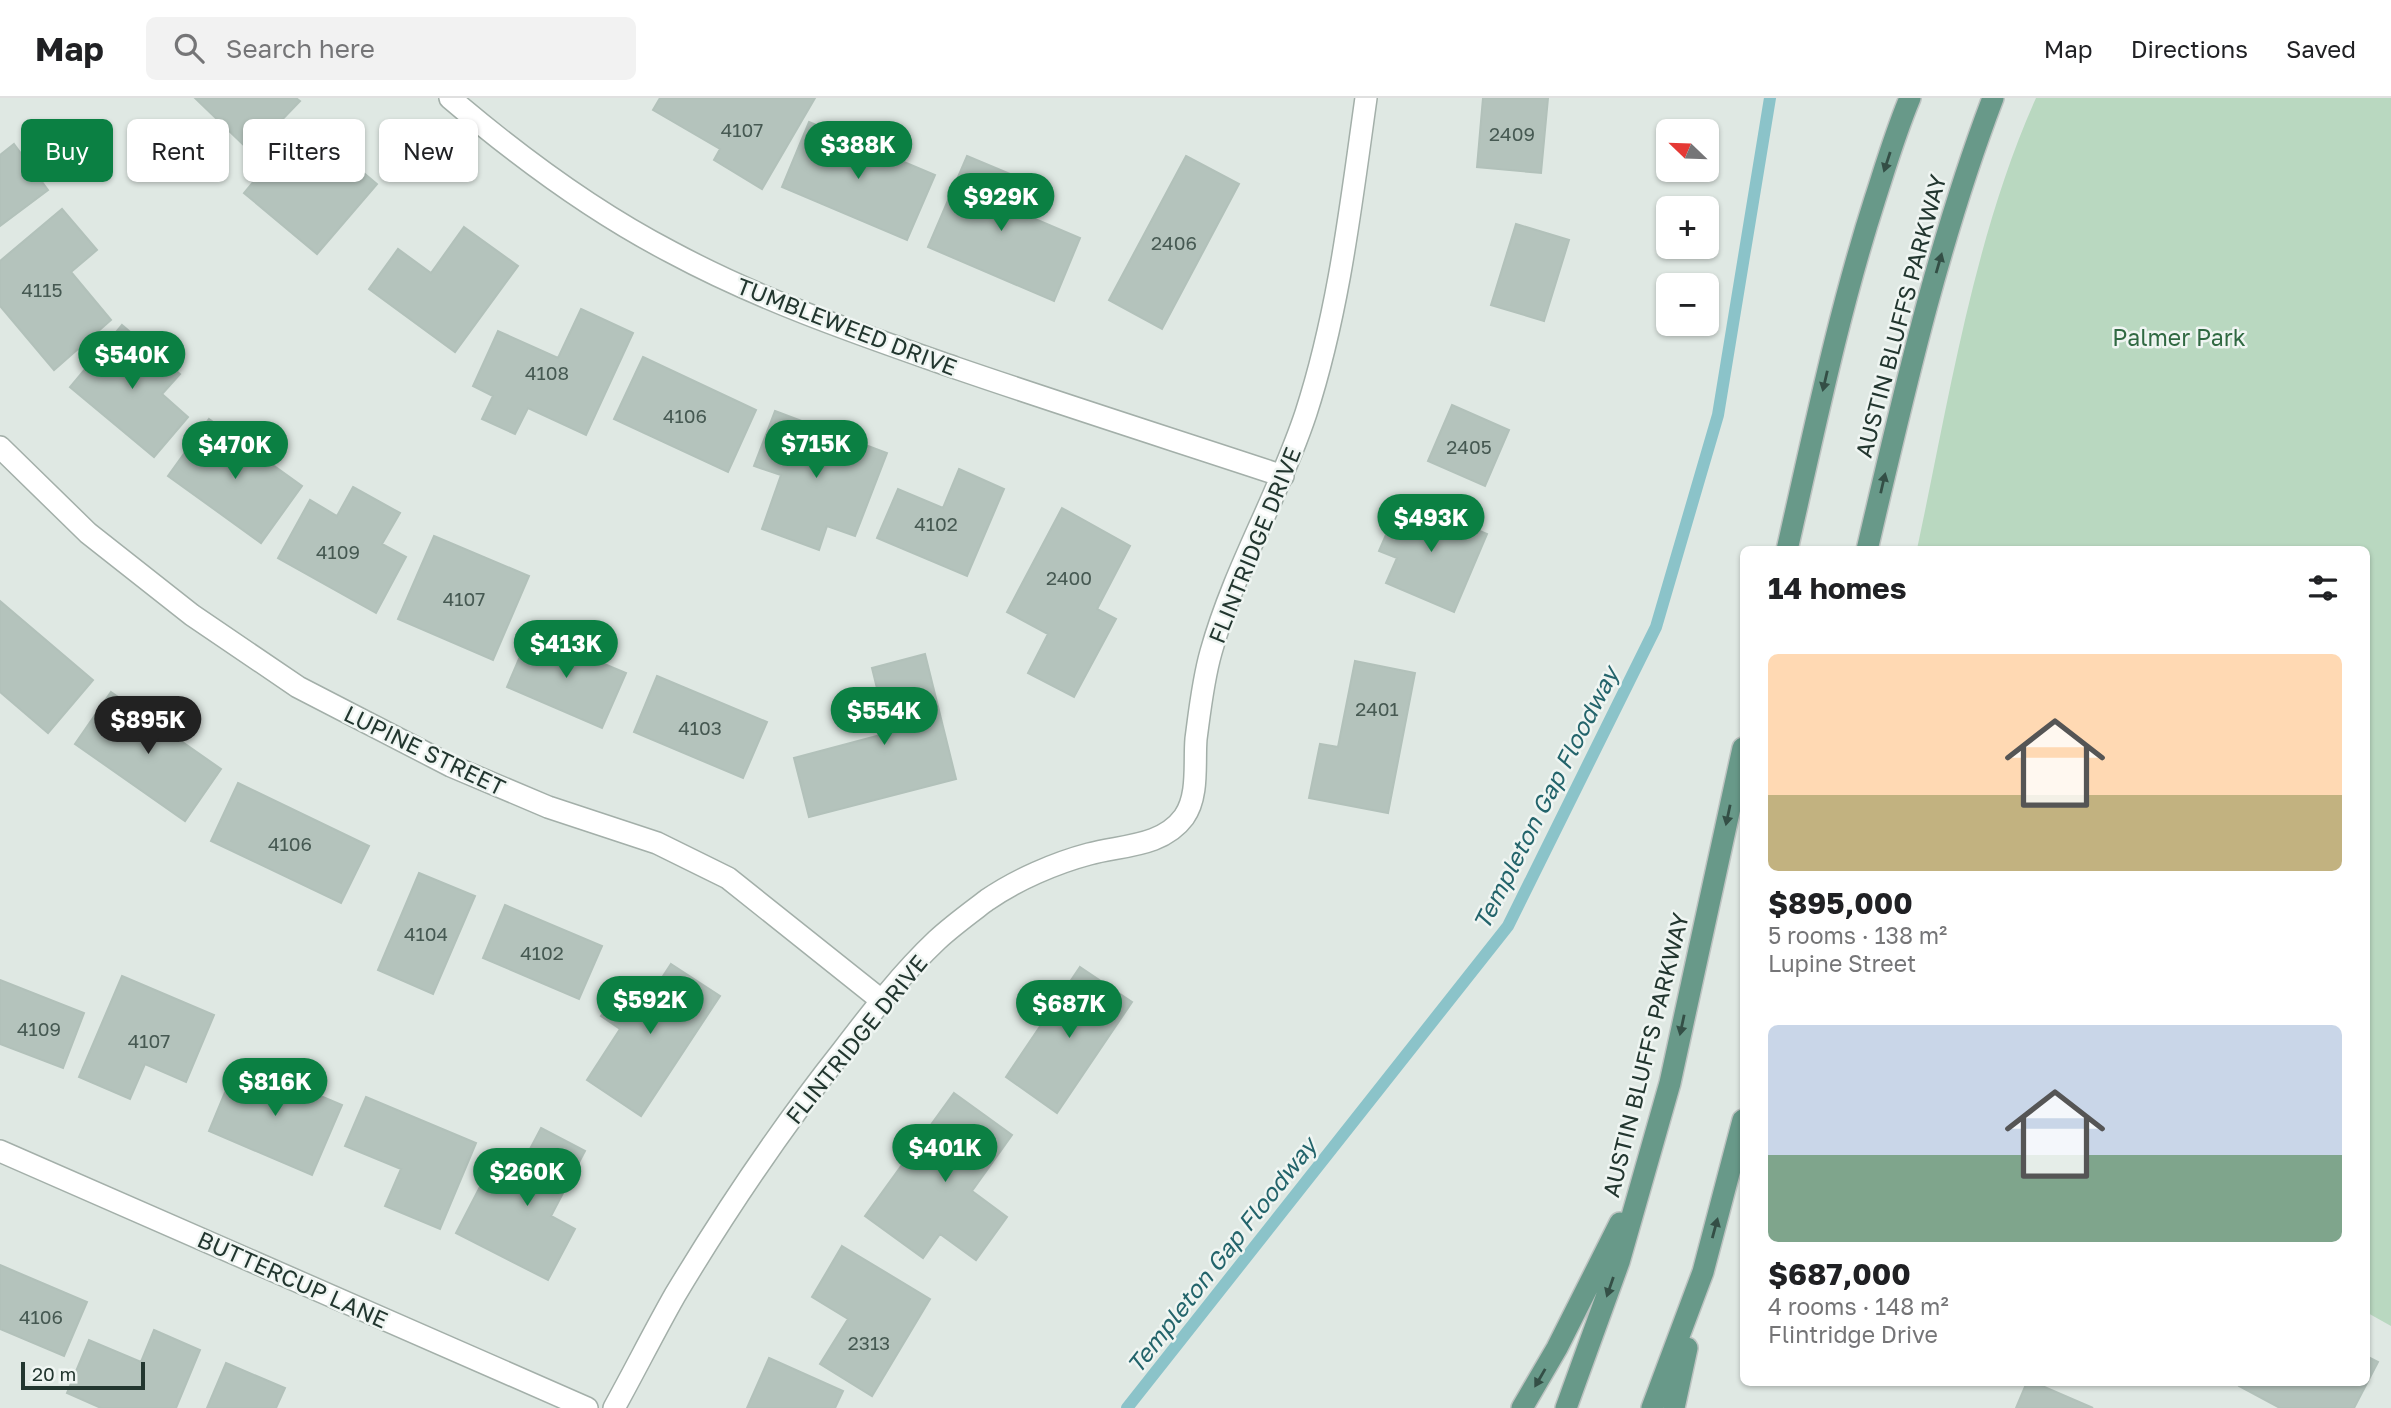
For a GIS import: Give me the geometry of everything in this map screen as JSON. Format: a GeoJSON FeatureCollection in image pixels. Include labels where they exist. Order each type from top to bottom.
{"type":"FeatureCollection","features":[{"type":"Feature","properties":{"kind":"main road"},"geometry":{"type":"LineString","coordinates":[[1788,546],[1838,328],[1862,238],[1910,98]]}},
{"type":"Feature","properties":{"kind":"main road","name":"AUSTIN BLUFFS PARKWAY"},"geometry":{"type":"LineString","coordinates":[[1868,546],[1919,331],[1965,171],[1993,98]]}},
{"type":"Feature","properties":{"kind":"main road","name":"AUSTIN BLUFFS PARKWAY"},"geometry":{"type":"LineString","coordinates":[[1566,1408],[1619,1262],[1670,1083],[1740,762]]}},
{"type":"Feature","properties":{"kind":"main road"},"geometry":{"type":"LineString","coordinates":[[1674,1408],[1703,1272],[1740,1131]]}},
{"type":"Feature","properties":{"kind":"main road"},"geometry":{"type":"LineString","coordinates":[[1522,1408],[1557,1348],[1644,1175]]}},
{"type":"Feature","properties":{"kind":"main road"},"geometry":{"type":"LineString","coordinates":[[1652,1408],[1703,1272]]}},
{"type":"Feature","properties":{"kind":"street","name":"TUMBLEWEED DRIVE"},"geometry":{"type":"LineString","coordinates":[[450,98],[542,171],[606,214],[670,252],[756,294],[872,339],[1283,476]]}},
{"type":"Feature","properties":{"kind":"street","name":"FLINTRIDGE DRIVE"},"geometry":{"type":"LineString","coordinates":[[614,1408],[675,1295],[804,1098],[881,1000],[937,939],[991,898],[1035,874],[1086,854],[1154,840],[1169,832],[1185,815],[1193,794],[1202,694],[1211,652],[1228,600],[1283,476],[1306,414],[1327,340],[1343,259],[1366,98]]}},
{"type":"Feature","properties":{"kind":"street","name":"LUPINE STREET"},"geometry":{"type":"LineString","coordinates":[[0,447],[88,533],[192,615],[298,687],[451,766],[548,807],[657,843],[728,878],[881,1000]]}},
{"type":"Feature","properties":{"kind":"street","name":"BUTTERCUP LANE"},"geometry":{"type":"LineString","coordinates":[[0,1150],[587,1408]]}},
{"type":"Feature","properties":{"kind":"green space","name":"Palmer Park"},"geometry":{"type":"Polygon","coordinates":[[[2036,98],[2391,98],[2391,1326],[2370,1314],[2370,546],[1918,546],[1979,263],[2014,152],[2036,98]]]}},
{"type":"Feature","properties":{"kind":"building"},"geometry":{"type":"Polygon","coordinates":[[[195,98],[296,98],[300,101],[283,119],[243,119],[243,144],[229,131],[229,119],[217,119],[195,98]]]}},
{"type":"Feature","properties":{"kind":"building"},"geometry":{"type":"Polygon","coordinates":[[[660,98],[815,98],[762,189],[714,160],[720,149],[653,110],[660,98]]]}},
{"type":"Feature","properties":{"kind":"building"},"geometry":{"type":"Polygon","coordinates":[[[1483,98],[1548,98],[1541,173],[1477,167],[1483,98]]]}},
{"type":"Feature","properties":{"kind":"building"},"geometry":{"type":"Polygon","coordinates":[[[809,122],[935,175],[907,240],[782,187],[809,122]]]}},
{"type":"Feature","properties":{"kind":"building"},"geometry":{"type":"Polygon","coordinates":[[[14,144],[21,153],[21,182],[42,182],[48,190],[0,226],[0,155],[14,144]]]}},
{"type":"Feature","properties":{"kind":"building"},"geometry":{"type":"Polygon","coordinates":[[[967,156],[1015,176],[1002,205],[1080,238],[1054,301],[928,247],[967,156]]]}},
{"type":"Feature","properties":{"kind":"building"},"geometry":{"type":"Polygon","coordinates":[[[1186,156],[1239,184],[1162,329],[1109,300],[1186,156]]]}},
{"type":"Feature","properties":{"kind":"building"},"geometry":{"type":"Polygon","coordinates":[[[365,174],[377,184],[317,254],[244,193],[253,182],[365,182],[365,174]]]}},
{"type":"Feature","properties":{"kind":"building"},"geometry":{"type":"Polygon","coordinates":[[[62,209],[97,250],[71,272],[111,320],[54,370],[0,306],[0,261],[62,209]]]}},
{"type":"Feature","properties":{"kind":"building"},"geometry":{"type":"Polygon","coordinates":[[[1516,224],[1569,240],[1544,321],[1491,305],[1516,224]]]}},
{"type":"Feature","properties":{"kind":"building"},"geometry":{"type":"Polygon","coordinates":[[[464,227],[518,266],[455,352],[369,289],[398,249],[431,273],[464,227]]]}},
{"type":"Feature","properties":{"kind":"building"},"geometry":{"type":"Polygon","coordinates":[[[581,309],[633,333],[586,435],[528,408],[515,434],[482,419],[493,396],[473,386],[498,331],[558,358],[581,309]]]}},
{"type":"Feature","properties":{"kind":"building"},"geometry":{"type":"Polygon","coordinates":[[[122,325],[180,374],[162,394],[188,417],[154,457],[70,387],[122,325]]]}},
{"type":"Feature","properties":{"kind":"building"},"geometry":{"type":"Polygon","coordinates":[[[643,357],[756,410],[728,472],[614,419],[643,357]]]}},
{"type":"Feature","properties":{"kind":"building"},"geometry":{"type":"Polygon","coordinates":[[[1452,405],[1509,430],[1485,486],[1428,461],[1452,405]]]}},
{"type":"Feature","properties":{"kind":"building"},"geometry":{"type":"Polygon","coordinates":[[[775,411],[887,453],[855,536],[827,526],[819,550],[762,529],[781,475],[754,466],[775,411]]]}},
{"type":"Feature","properties":{"kind":"building"},"geometry":{"type":"Polygon","coordinates":[[[209,419],[302,486],[261,543],[168,476],[209,419]]]}},
{"type":"Feature","properties":{"kind":"building"},"geometry":{"type":"Polygon","coordinates":[[[959,469],[1004,489],[967,576],[877,538],[898,489],[943,508],[959,469]]]}},
{"type":"Feature","properties":{"kind":"building"},"geometry":{"type":"Polygon","coordinates":[[[353,487],[400,513],[382,544],[406,557],[376,613],[278,558],[310,500],[337,516],[353,487]]]}},
{"type":"Feature","properties":{"kind":"building"},"geometry":{"type":"Polygon","coordinates":[[[1402,498],[1487,534],[1454,612],[1386,583],[1397,558],[1379,551],[1402,498]]]}},
{"type":"Feature","properties":{"kind":"building"},"geometry":{"type":"Polygon","coordinates":[[[1062,508],[1130,546],[1097,609],[1116,619],[1074,697],[1028,673],[1048,634],[1007,612],[1062,508]]]}},
{"type":"Feature","properties":{"kind":"building"},"geometry":{"type":"Polygon","coordinates":[[[434,536],[529,576],[493,660],[398,619],[434,536]]]}},
{"type":"Feature","properties":{"kind":"building"},"geometry":{"type":"Polygon","coordinates":[[[0,601],[93,680],[48,733],[0,692],[0,601]]]}},
{"type":"Feature","properties":{"kind":"building"},"geometry":{"type":"Polygon","coordinates":[[[530,633],[626,673],[602,728],[507,687],[530,633]]]}},
{"type":"Feature","properties":{"kind":"building"},"geometry":{"type":"Polygon","coordinates":[[[925,654],[956,779],[809,817],[794,758],[888,733],[872,668],[925,654]]]}},
{"type":"Feature","properties":{"kind":"building"},"geometry":{"type":"Polygon","coordinates":[[[1355,661],[1415,673],[1388,813],[1309,798],[1320,744],[1338,747],[1355,661]]]}},
{"type":"Feature","properties":{"kind":"building"},"geometry":{"type":"Polygon","coordinates":[[[657,676],[767,722],[743,778],[634,732],[657,676]]]}},
{"type":"Feature","properties":{"kind":"building"},"geometry":{"type":"Polygon","coordinates":[[[111,692],[221,769],[185,821],[75,744],[111,692]]]}},
{"type":"Feature","properties":{"kind":"building"},"geometry":{"type":"Polygon","coordinates":[[[238,783],[369,846],[341,903],[211,841],[238,783]]]}},
{"type":"Feature","properties":{"kind":"building"},"geometry":{"type":"Polygon","coordinates":[[[419,873],[475,896],[433,994],[378,970],[419,873]]]}},
{"type":"Feature","properties":{"kind":"building"},"geometry":{"type":"Polygon","coordinates":[[[505,905],[602,946],[579,999],[483,958],[505,905]]]}},
{"type":"Feature","properties":{"kind":"building"},"geometry":{"type":"Polygon","coordinates":[[[671,964],[720,996],[641,1116],[587,1080],[620,1029],[601,1016],[626,980],[650,996],[671,964]]]}},
{"type":"Feature","properties":{"kind":"building"},"geometry":{"type":"Polygon","coordinates":[[[1080,967],[1132,1002],[1057,1113],[1006,1077],[1080,967]]]}},
{"type":"Feature","properties":{"kind":"building"},"geometry":{"type":"Polygon","coordinates":[[[122,976],[214,1015],[186,1082],[145,1064],[130,1099],[79,1077],[122,976]]]}},
{"type":"Feature","properties":{"kind":"building"},"geometry":{"type":"Polygon","coordinates":[[[0,980],[84,1013],[63,1068],[0,1044],[0,980]]]}},
{"type":"Feature","properties":{"kind":"building"},"geometry":{"type":"Polygon","coordinates":[[[238,1061],[342,1105],[312,1175],[209,1131],[238,1061]]]}},
{"type":"Feature","properties":{"kind":"building"},"geometry":{"type":"Polygon","coordinates":[[[954,1093],[1012,1135],[972,1191],[1007,1217],[976,1260],[940,1234],[923,1258],[865,1216],[954,1093]]]}},
{"type":"Feature","properties":{"kind":"building"},"geometry":{"type":"Polygon","coordinates":[[[366,1097],[476,1143],[440,1229],[385,1206],[401,1169],[345,1146],[366,1097]]]}},
{"type":"Feature","properties":{"kind":"building"},"geometry":{"type":"Polygon","coordinates":[[[541,1128],[585,1151],[551,1216],[575,1229],[548,1280],[456,1233],[485,1177],[509,1189],[541,1128]]]}},
{"type":"Feature","properties":{"kind":"building"},"geometry":{"type":"Polygon","coordinates":[[[842,1246],[930,1299],[872,1396],[820,1364],[848,1319],[812,1297],[842,1246]]]}},
{"type":"Feature","properties":{"kind":"building"},"geometry":{"type":"Polygon","coordinates":[[[0,1265],[87,1302],[64,1356],[0,1329],[0,1265]]]}},
{"type":"Feature","properties":{"kind":"building"},"geometry":{"type":"Polygon","coordinates":[[[154,1330],[200,1350],[176,1408],[101,1408],[67,1393],[89,1340],[141,1362],[154,1330]]]}},
{"type":"Feature","properties":{"kind":"building"},"geometry":{"type":"Polygon","coordinates":[[[769,1358],[843,1391],[835,1408],[747,1408],[769,1358]]]}},
{"type":"Feature","properties":{"kind":"building"},"geometry":{"type":"Polygon","coordinates":[[[2370,1358],[2378,1362],[2370,1377],[2370,1358]]]}},
{"type":"Feature","properties":{"kind":"building"},"geometry":{"type":"Polygon","coordinates":[[[226,1363],[285,1388],[276,1408],[207,1408],[226,1363]]]}},
{"type":"Feature","properties":{"kind":"building"},"geometry":{"type":"Polygon","coordinates":[[[2025,1386],[2042,1386],[2093,1408],[2016,1408],[2025,1386]]]}},
{"type":"Feature","properties":{"kind":"building"},"geometry":{"type":"Polygon","coordinates":[[[2239,1386],[2365,1386],[2354,1408],[2280,1408],[2239,1386]]]}},
{"type":"Feature","properties":{"kind":"waterway","name":"Templeton Gap Floodway"},"geometry":{"type":"LineString","coordinates":[[1127,1408],[1508,926],[1656,627],[1718,415],[1770,98]]}}]}
